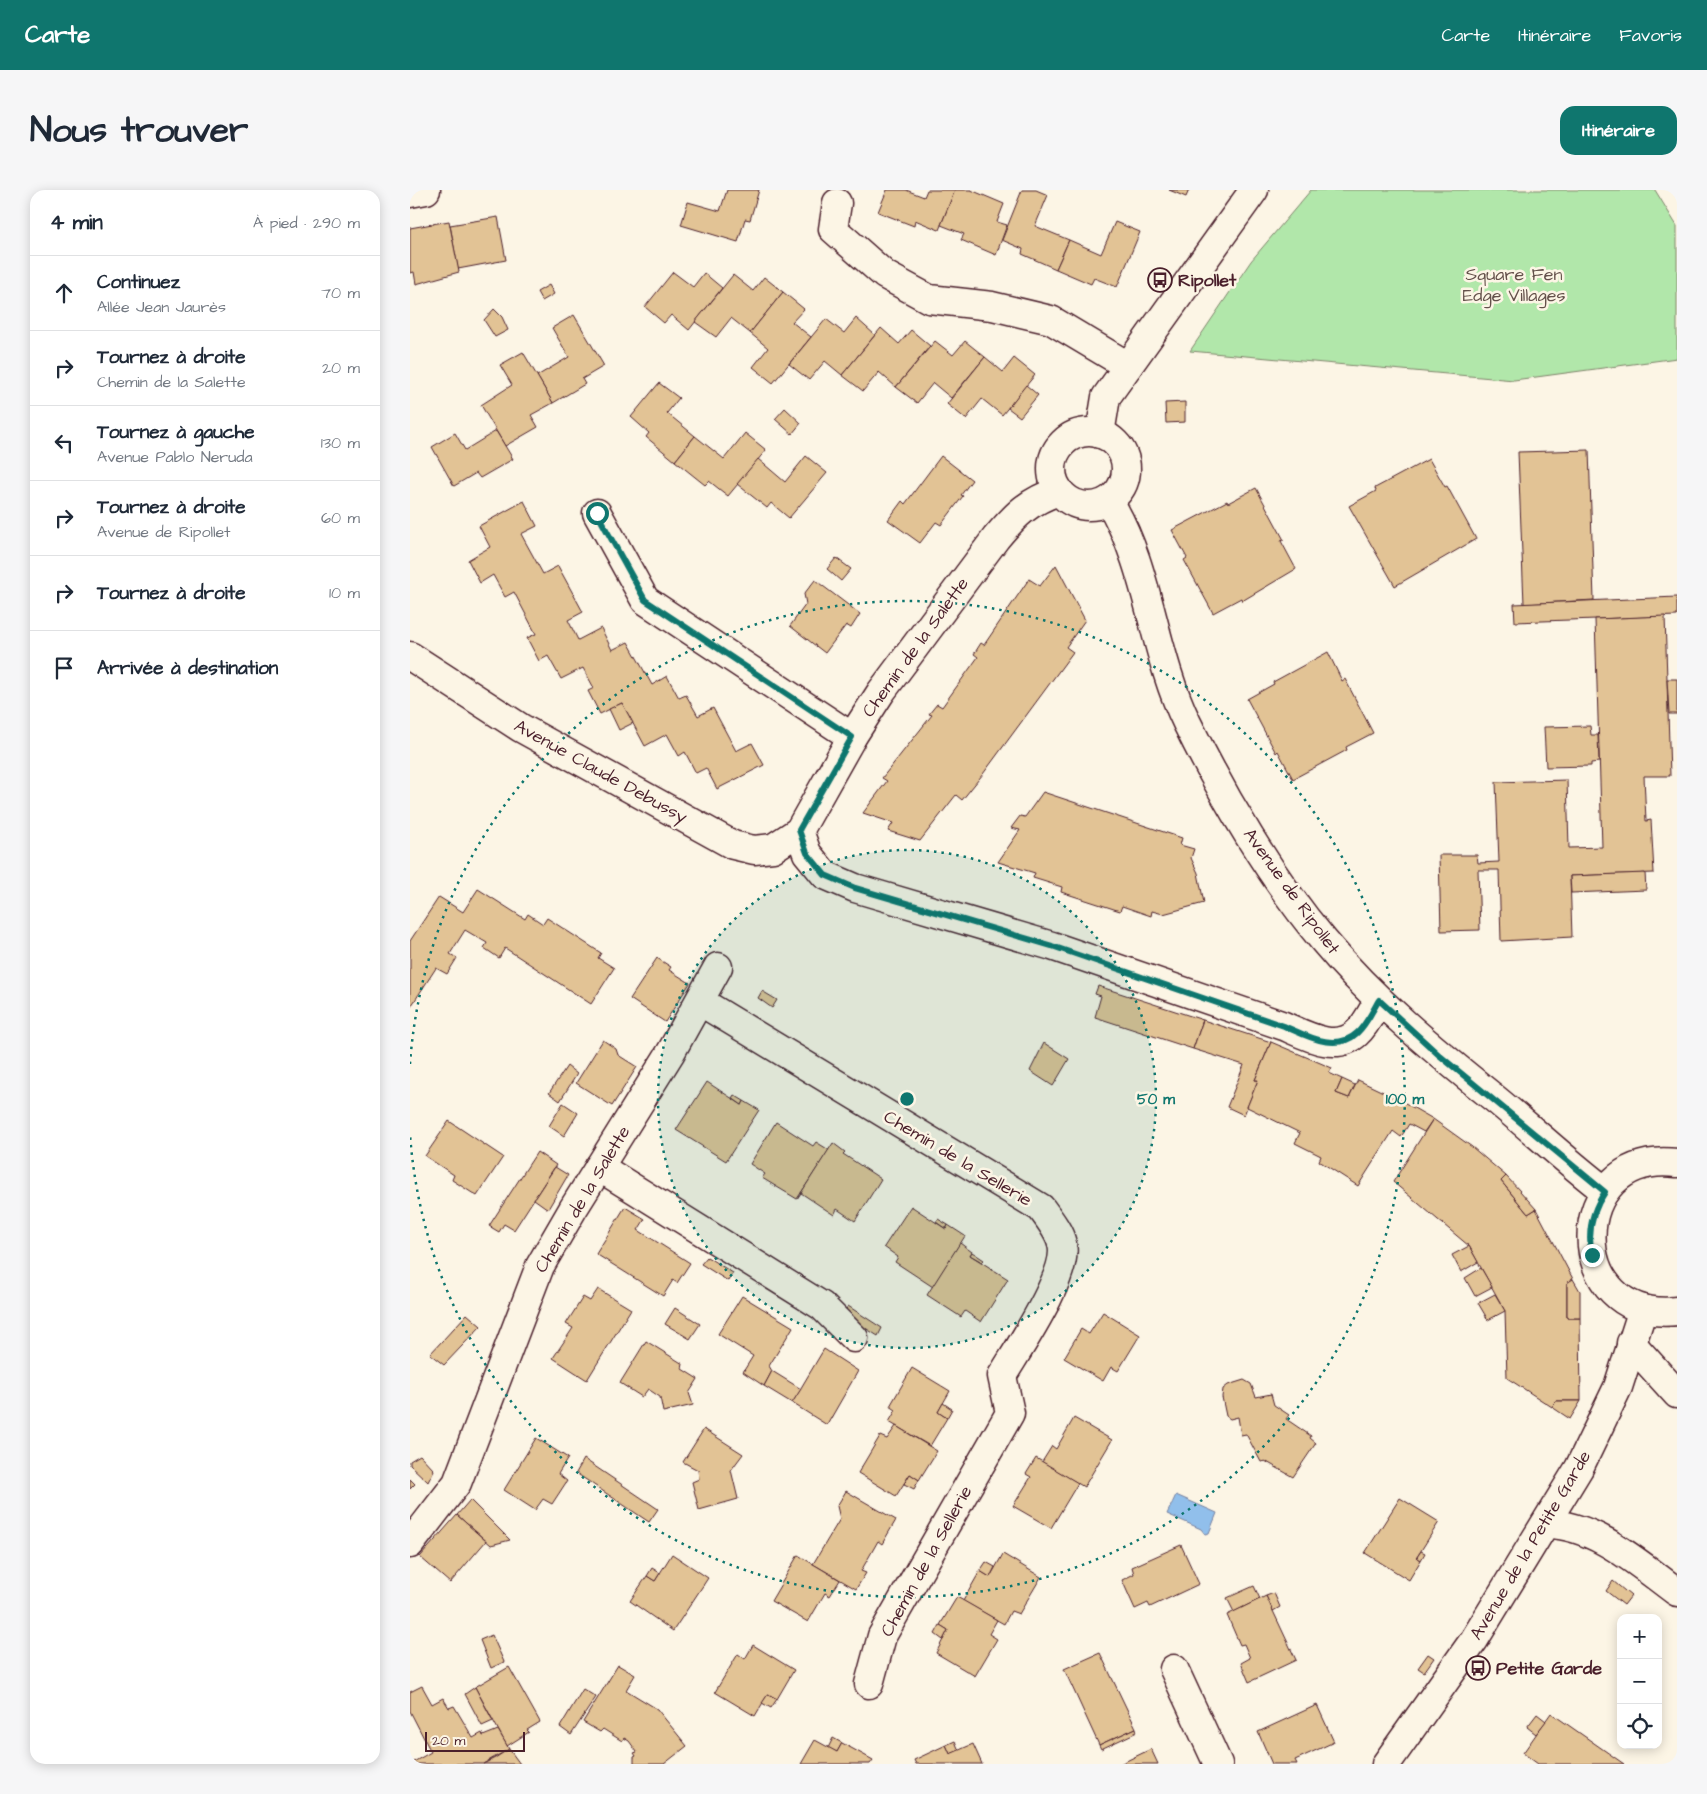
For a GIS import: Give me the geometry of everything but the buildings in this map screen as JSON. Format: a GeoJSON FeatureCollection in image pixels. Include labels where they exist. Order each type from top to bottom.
{"type":"FeatureCollection","features":[{"type":"Feature","properties":{"kind":"street"},"geometry":{"type":"LineString","coordinates":[[410,193],[426,190]]}},
{"type":"Feature","properties":{"kind":"street"},"geometry":{"type":"LineString","coordinates":[[1100,434],[1106,396],[1254,190]]}},
{"type":"Feature","properties":{"kind":"street"},"geometry":{"type":"LineString","coordinates":[[837,203],[833,229],[885,275],[929,298],[992,306],[1051,320],[1128,366]]}},
{"type":"Feature","properties":{"kind":"street"},"geometry":{"type":"LineString","coordinates":[[1078,434],[1100,434],[1116,444],[1125,461],[1123,484],[1109,501],[1100,504],[1082,505],[1073,502],[1059,491],[1052,469],[1059,448],[1078,434]]}},
{"type":"Feature","properties":{"kind":"street","name":"Chemin de la Salette"},"geometry":{"type":"LineString","coordinates":[[799,830],[852,737],[886,684],[966,576],[1014,516],[1037,498],[1059,491]]}},
{"type":"Feature","properties":{"kind":"street","name":"Avenue de Ripollet"},"geometry":{"type":"LineString","coordinates":[[1109,501],[1131,542],[1163,662],[1191,730],[1235,812],[1274,872],[1324,941],[1379,1000],[1439,1055],[1605,1192]]}},
{"type":"Feature","properties":{"kind":"street"},"geometry":{"type":"LineString","coordinates":[[597,513],[645,600],[852,737]]}},
{"type":"Feature","properties":{"kind":"street","name":"Avenue Claude Debussy"},"geometry":{"type":"LineString","coordinates":[[410,656],[521,728],[733,845],[754,850],[773,848],[799,830]]}},
{"type":"Feature","properties":{"kind":"street"},"geometry":{"type":"LineString","coordinates":[[799,830],[807,853],[825,875],[855,888],[1052,946],[1284,1026],[1320,1041],[1339,1041],[1357,1033],[1379,1000]]}},
{"type":"Feature","properties":{"kind":"street","name":"Chemin de la Salette"},"geometry":{"type":"LineString","coordinates":[[410,1544],[457,1483],[540,1266],[700,1002],[718,967]]}},
{"type":"Feature","properties":{"kind":"street","name":"Chemin de la Sellerie"},"geometry":{"type":"LineString","coordinates":[[700,1002],[1041,1208],[1054,1225],[1063,1245],[1061,1269],[1053,1289],[1002,1376],[1010,1413],[882,1636],[868,1684]]}},
{"type":"Feature","properties":{"kind":"street"},"geometry":{"type":"LineString","coordinates":[[1677,1163],[1652,1163],[1634,1168],[1618,1178],[1605,1192],[1595,1208],[1590,1226],[1590,1246],[1595,1264],[1611,1289],[1626,1301],[1643,1309],[1677,1311]]}},
{"type":"Feature","properties":{"kind":"street"},"geometry":{"type":"LineString","coordinates":[[599,1167],[822,1306],[854,1338]]}},
{"type":"Feature","properties":{"kind":"street","name":"Avenue de la Petite Garde"},"geometry":{"type":"LineString","coordinates":[[1386,1764],[1474,1640],[1579,1468],[1618,1387],[1643,1309]]}},
{"type":"Feature","properties":{"kind":"street"},"geometry":{"type":"LineString","coordinates":[[1631,1343],[1677,1394]]}},
{"type":"Feature","properties":{"kind":"street"},"geometry":{"type":"LineString","coordinates":[[1546,1524],[1572,1526],[1621,1551],[1677,1592]]}},
{"type":"Feature","properties":{"kind":"street"},"geometry":{"type":"LineString","coordinates":[[1174,1669],[1218,1764]]}},
{"type":"Feature","properties":{"kind":"green space","name":"Square Fen Edge Villages"},"geometry":{"type":"Polygon","coordinates":[[[1311,190],[1655,190],[1677,226],[1677,358],[1514,380],[1190,351],[1251,261],[1311,190]]]}},
{"type":"Feature","properties":{"kind":"water"},"geometry":{"type":"Polygon","coordinates":[[[1176,1495],[1217,1513],[1209,1533],[1205,1534],[1201,1529],[1167,1514],[1176,1495]]]}},
{"type":"Feature","properties":{"kind":"place","name":"Ripollet"},"geometry":{"type":"Point","coordinates":[1160,280]}},
{"type":"Feature","properties":{"kind":"place","name":"Petite Garde"},"geometry":{"type":"Point","coordinates":[1478,1668]}},
{"type":"Feature","properties":{"kind":"route"},"geometry":{"type":"LineString","coordinates":[[597,513],[645,600],[852,737],[799,830],[807,853],[825,875],[855,888],[889,899],[1052,946],[1284,1026],[1320,1041],[1339,1041],[1357,1033],[1379,1000],[1439,1055],[1494,1098],[1605,1192],[1595,1208],[1590,1226],[1592,1255]]}}]}
